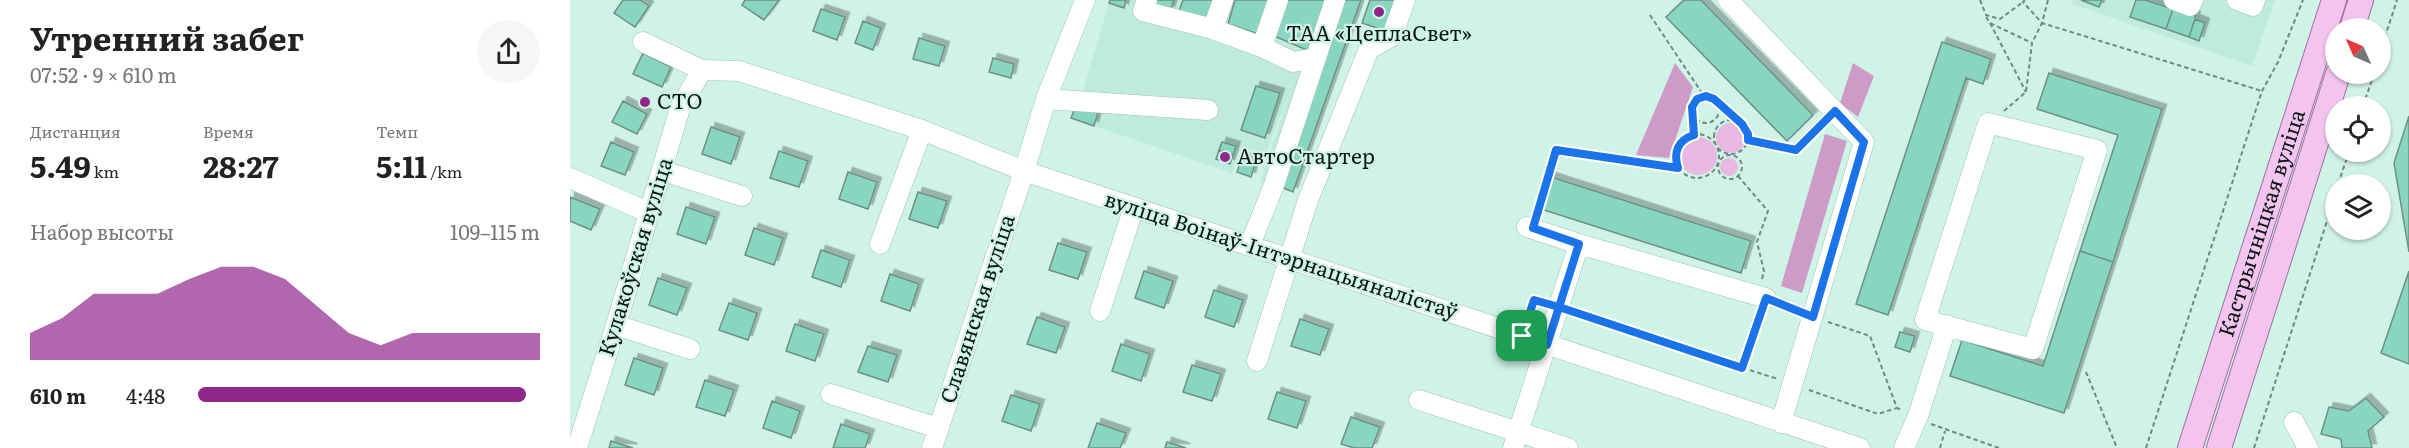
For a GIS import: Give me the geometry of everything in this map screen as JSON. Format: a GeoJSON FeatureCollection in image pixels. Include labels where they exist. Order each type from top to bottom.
{"type":"FeatureCollection","features":[{"type":"Feature","properties":{"kind":"main road","name":"Кастрычніцкая вуліца"},"geometry":{"type":"LineString","coordinates":[[2190,448],[2334,0]]}},
{"type":"Feature","properties":{"kind":"main road"},"geometry":{"type":"LineString","coordinates":[[2355,18],[2361,0]]}},
{"type":"Feature","properties":{"kind":"main road","name":"Кастрычніцкая вуліца"},"geometry":{"type":"LineString","coordinates":[[2219,448],[2335,84]]}},
{"type":"Feature","properties":{"kind":"street","name":"Славянская вуліца"},"geometry":{"type":"LineString","coordinates":[[932,448],[1046,99],[1085,0]]}},
{"type":"Feature","properties":{"kind":"street"},"geometry":{"type":"LineString","coordinates":[[1147,0],[1143,11],[1176,9],[1213,29],[1262,47],[1293,62],[1316,58]]}},
{"type":"Feature","properties":{"kind":"street"},"geometry":{"type":"LineString","coordinates":[[1213,29],[1223,0]]}},
{"type":"Feature","properties":{"kind":"street"},"geometry":{"type":"LineString","coordinates":[[1262,47],[1278,0]]}},
{"type":"Feature","properties":{"kind":"street"},"geometry":{"type":"LineString","coordinates":[[1250,245],[1274,185],[1335,0]]}},
{"type":"Feature","properties":{"kind":"street"},"geometry":{"type":"LineString","coordinates":[[1257,361],[1308,200],[1370,49],[1392,36],[1405,0]]}},
{"type":"Feature","properties":{"kind":"street"},"geometry":{"type":"LineString","coordinates":[[1728,0],[1864,142],[1781,423]]}},
{"type":"Feature","properties":{"kind":"street"},"geometry":{"type":"LineString","coordinates":[[2174,0],[2190,6],[2193,0]]}},
{"type":"Feature","properties":{"kind":"street"},"geometry":{"type":"LineString","coordinates":[[643,42],[702,70]]}},
{"type":"Feature","properties":{"kind":"street","name":"вуліца Воінаў-Інтэрнацыяналістаў"},"geometry":{"type":"LineString","coordinates":[[702,70],[739,71],[922,130],[1024,171],[1860,448]]}},
{"type":"Feature","properties":{"kind":"street","name":"Кулакоўская вуліца"},"geometry":{"type":"LineString","coordinates":[[577,448],[663,171],[680,108],[702,70]]}},
{"type":"Feature","properties":{"kind":"street"},"geometry":{"type":"LineString","coordinates":[[1046,99],[1208,110]]}},
{"type":"Feature","properties":{"kind":"street"},"geometry":{"type":"LineString","coordinates":[[1988,123],[2097,150],[2033,349],[1947,325],[1925,320],[1988,123]]}},
{"type":"Feature","properties":{"kind":"street"},"geometry":{"type":"LineString","coordinates":[[880,244],[922,130]]}},
{"type":"Feature","properties":{"kind":"street"},"geometry":{"type":"LineString","coordinates":[[663,171],[742,196]]}},
{"type":"Feature","properties":{"kind":"street"},"geometry":{"type":"LineString","coordinates":[[570,178],[650,213]]}},
{"type":"Feature","properties":{"kind":"street"},"geometry":{"type":"LineString","coordinates":[[1100,311],[1134,207]]}},
{"type":"Feature","properties":{"kind":"street"},"geometry":{"type":"LineString","coordinates":[[1530,227],[1579,244],[1762,297]]}},
{"type":"Feature","properties":{"kind":"street"},"geometry":{"type":"LineString","coordinates":[[1515,440],[1579,244]]}},
{"type":"Feature","properties":{"kind":"street"},"geometry":{"type":"LineString","coordinates":[[616,325],[690,349]]}},
{"type":"Feature","properties":{"kind":"street"},"geometry":{"type":"LineString","coordinates":[[1904,448],[1918,416],[1947,325]]}},
{"type":"Feature","properties":{"kind":"street"},"geometry":{"type":"LineString","coordinates":[[831,394],[938,429]]}},
{"type":"Feature","properties":{"kind":"street"},"geometry":{"type":"LineString","coordinates":[[1419,400],[1515,440],[1568,448]]}},
{"type":"Feature","properties":{"kind":"street"},"geometry":{"type":"LineString","coordinates":[[2294,422],[2308,448]]}},
{"type":"Feature","properties":{"kind":"path"},"geometry":{"type":"LineString","coordinates":[[1980,0],[2025,92]]}},
{"type":"Feature","properties":{"kind":"path"},"geometry":{"type":"LineString","coordinates":[[1995,126],[2001,113],[2025,92],[2032,43],[2042,23],[2048,0]]}},
{"type":"Feature","properties":{"kind":"path"},"geometry":{"type":"LineString","coordinates":[[2145,448],[2262,91],[2278,62],[2303,0]]}},
{"type":"Feature","properties":{"kind":"path"},"geometry":{"type":"LineString","coordinates":[[2391,18],[2397,0]]}},
{"type":"Feature","properties":{"kind":"path"},"geometry":{"type":"LineString","coordinates":[[1986,15],[2000,19],[2024,1],[2042,23],[2262,91]]}},
{"type":"Feature","properties":{"kind":"path"},"geometry":{"type":"LineString","coordinates":[[1650,15],[1704,96]]}},
{"type":"Feature","properties":{"kind":"path"},"geometry":{"type":"LineString","coordinates":[[1990,23],[2032,43]]}},
{"type":"Feature","properties":{"kind":"path"},"geometry":{"type":"LineString","coordinates":[[1530,227],[1556,150],[1678,168],[1689,177],[1696,178],[1710,174],[1723,156],[1744,149],[1748,140],[1746,128],[1710,97],[1704,96],[1694,102],[1694,135]]}},
{"type":"Feature","properties":{"kind":"path"},"geometry":{"type":"LineString","coordinates":[[1694,116],[1700,122],[1712,122],[1719,111],[1717,103]]}},
{"type":"Feature","properties":{"kind":"path"},"geometry":{"type":"LineString","coordinates":[[1748,140],[1796,150],[1835,111]]}},
{"type":"Feature","properties":{"kind":"path"},"geometry":{"type":"LineString","coordinates":[[1678,168],[1677,147],[1687,137],[1694,135],[1708,137],[1717,147],[1721,151],[1741,161],[1742,169],[1738,176],[1730,179],[1723,177],[1718,170],[1717,147],[1714,137],[1717,127],[1726,121],[1737,121]]}},
{"type":"Feature","properties":{"kind":"path"},"geometry":{"type":"LineString","coordinates":[[1738,176],[1768,211],[1757,242],[1764,271],[1762,297],[1742,368]]}},
{"type":"Feature","properties":{"kind":"path"},"geometry":{"type":"LineString","coordinates":[[2254,448],[2325,227]]}},
{"type":"Feature","properties":{"kind":"path"},"geometry":{"type":"LineString","coordinates":[[1762,297],[1870,336],[1897,408]]}},
{"type":"Feature","properties":{"kind":"path"},"geometry":{"type":"LineString","coordinates":[[1522,336],[1534,300],[1878,414],[1897,408],[1918,416],[1936,427],[1999,448]]}},
{"type":"Feature","properties":{"kind":"path"},"geometry":{"type":"LineString","coordinates":[[2086,372],[2117,448]]}},
{"type":"Feature","properties":{"kind":"path"},"geometry":{"type":"LineString","coordinates":[[1940,448],[1945,430]]}},
{"type":"Feature","properties":{"kind":"shaded area"},"geometry":{"type":"Polygon","coordinates":[[[1110,0],[1362,0],[1293,192],[1260,182],[1289,94],[1266,153],[1241,147],[1232,173],[1094,126],[1098,112],[1076,105],[1080,100],[1110,0]]]}},
{"type":"Feature","properties":{"kind":"shaded area"},"geometry":{"type":"Polygon","coordinates":[[[2073,0],[2275,0],[2252,66],[2072,4],[2073,0]]]}},
{"type":"Feature","properties":{"kind":"shaded area"},"geometry":{"type":"Polygon","coordinates":[[[1675,63],[1693,87],[1669,158],[1636,155],[1675,63]]]}},
{"type":"Feature","properties":{"kind":"shaded area"},"geometry":{"type":"Polygon","coordinates":[[[1853,63],[1874,76],[1858,117],[1840,103],[1853,63]]]}},
{"type":"Feature","properties":{"kind":"shaded area"},"geometry":{"type":"Polygon","coordinates":[[[1731,123],[1741,128],[1746,138],[1741,148],[1731,153],[1721,148],[1716,138],[1721,128],[1731,123]]]}},
{"type":"Feature","properties":{"kind":"shaded area"},"geometry":{"type":"Polygon","coordinates":[[[1825,134],[1847,141],[1802,293],[1781,286],[1825,134]]]}},
{"type":"Feature","properties":{"kind":"shaded area"},"geometry":{"type":"Polygon","coordinates":[[[1698,137],[1712,142],[1717,156],[1712,170],[1698,175],[1684,170],[1679,156],[1684,142],[1698,137]]]}},
{"type":"Feature","properties":{"kind":"shaded area"},"geometry":{"type":"Polygon","coordinates":[[[1725,158],[1733,158],[1738,163],[1736,174],[1725,176],[1720,171],[1720,163],[1725,158]]]}},
{"type":"Feature","properties":{"kind":"building"},"geometry":{"type":"Polygon","coordinates":[[[623,0],[640,0],[649,6],[635,27],[614,13],[623,0]]]}},
{"type":"Feature","properties":{"kind":"building"},"geometry":{"type":"Polygon","coordinates":[[[745,0],[779,0],[764,20],[742,5],[745,0]]]}},
{"type":"Feature","properties":{"kind":"building"},"geometry":{"type":"Polygon","coordinates":[[[1110,0],[1126,0],[1124,8],[1109,3],[1110,0]]]}},
{"type":"Feature","properties":{"kind":"building"},"geometry":{"type":"Polygon","coordinates":[[[1153,0],[1174,0],[1170,11],[1152,4],[1153,0]]]}},
{"type":"Feature","properties":{"kind":"building"},"geometry":{"type":"Polygon","coordinates":[[[1183,0],[1220,0],[1213,22],[1179,11],[1183,0]]]}},
{"type":"Feature","properties":{"kind":"building"},"geometry":{"type":"Polygon","coordinates":[[[1235,0],[1269,0],[1258,34],[1228,24],[1235,0]]]}},
{"type":"Feature","properties":{"kind":"building"},"geometry":{"type":"Polygon","coordinates":[[[1283,0],[1327,0],[1309,51],[1272,35],[1283,0]]]}},
{"type":"Feature","properties":{"kind":"building"},"geometry":{"type":"Polygon","coordinates":[[[1344,0],[1361,0],[1293,192],[1279,186],[1344,0]]]}},
{"type":"Feature","properties":{"kind":"building","name":"ТАА «ЦеплаСвет»"},"geometry":{"type":"Polygon","coordinates":[[[1370,0],[1397,0],[1386,31],[1362,23],[1370,0]]]}},
{"type":"Feature","properties":{"kind":"building"},"geometry":{"type":"Polygon","coordinates":[[[1684,0],[1701,0],[1813,115],[1787,141],[1666,17],[1684,0]]]}},
{"type":"Feature","properties":{"kind":"building"},"geometry":{"type":"Polygon","coordinates":[[[2081,0],[2102,0],[2099,7],[2081,0]]]}},
{"type":"Feature","properties":{"kind":"building"},"geometry":{"type":"Polygon","coordinates":[[[2136,0],[2145,0],[2173,9],[2166,29],[2130,17],[2136,0]]]}},
{"type":"Feature","properties":{"kind":"building"},"geometry":{"type":"Polygon","coordinates":[[[821,9],[845,17],[837,40],[813,31],[821,9]]]}},
{"type":"Feature","properties":{"kind":"building"},"geometry":{"type":"Polygon","coordinates":[[[2173,9],[2196,16],[2189,37],[2166,29],[2173,9]]]}},
{"type":"Feature","properties":{"kind":"building"},"geometry":{"type":"Polygon","coordinates":[[[2195,19],[2205,23],[2199,41],[2189,37],[2195,19]]]}},
{"type":"Feature","properties":{"kind":"building"},"geometry":{"type":"Polygon","coordinates":[[[863,21],[881,28],[873,50],[855,43],[863,21]]]}},
{"type":"Feature","properties":{"kind":"building"},"geometry":{"type":"Polygon","coordinates":[[[919,38],[945,46],[939,66],[913,59],[919,38]]]}},
{"type":"Feature","properties":{"kind":"building"},"geometry":{"type":"Polygon","coordinates":[[[1942,42],[1991,59],[1983,84],[1966,78],[1888,315],[1856,304],[1942,42]]]}},
{"type":"Feature","properties":{"kind":"building"},"geometry":{"type":"Polygon","coordinates":[[[643,53],[671,67],[662,87],[633,74],[643,53]]]}},
{"type":"Feature","properties":{"kind":"building"},"geometry":{"type":"Polygon","coordinates":[[[993,58],[1014,64],[1011,78],[989,72],[993,58]]]}},
{"type":"Feature","properties":{"kind":"building"},"geometry":{"type":"Polygon","coordinates":[[[2049,73],[2162,109],[2113,262],[2080,251],[2118,135],[2037,109],[2049,73]]]}},
{"type":"Feature","properties":{"kind":"building"},"geometry":{"type":"Polygon","coordinates":[[[1256,86],[1280,93],[1265,138],[1241,130],[1256,86]]]}},
{"type":"Feature","properties":{"kind":"building"},"geometry":{"type":"Polygon","coordinates":[[[623,101],[647,114],[637,134],[612,122],[623,101]]]}},
{"type":"Feature","properties":{"kind":"building"},"geometry":{"type":"Polygon","coordinates":[[[1076,105],[1098,112],[1094,126],[1071,118],[1076,105]]]}},
{"type":"Feature","properties":{"kind":"building"},"geometry":{"type":"Polygon","coordinates":[[[2409,116],[2409,252],[2394,163],[2409,116]]]}},
{"type":"Feature","properties":{"kind":"building"},"geometry":{"type":"Polygon","coordinates":[[[711,127],[740,137],[731,164],[702,154],[711,127]]]}},
{"type":"Feature","properties":{"kind":"building"},"geometry":{"type":"Polygon","coordinates":[[[611,142],[634,152],[625,175],[601,166],[611,142]]]}},
{"type":"Feature","properties":{"kind":"building"},"geometry":{"type":"Polygon","coordinates":[[[1222,142],[1236,146],[1233,155],[1219,150],[1222,142]]]}},
{"type":"Feature","properties":{"kind":"building","name":"АвтоСтартер"},"geometry":{"type":"Polygon","coordinates":[[[1219,150],[1233,155],[1230,164],[1216,159],[1219,150]]]}},
{"type":"Feature","properties":{"kind":"building"},"geometry":{"type":"Polygon","coordinates":[[[779,151],[808,161],[799,187],[770,178],[779,151]]]}},
{"type":"Feature","properties":{"kind":"building"},"geometry":{"type":"Polygon","coordinates":[[[1242,157],[1256,161],[1251,177],[1237,172],[1242,157]]]}},
{"type":"Feature","properties":{"kind":"building"},"geometry":{"type":"Polygon","coordinates":[[[848,172],[877,182],[868,209],[839,199],[848,172]]]}},
{"type":"Feature","properties":{"kind":"building"},"geometry":{"type":"Polygon","coordinates":[[[1551,177],[1751,241],[1741,273],[1541,209],[1551,177]]]}},
{"type":"Feature","properties":{"kind":"building"},"geometry":{"type":"Polygon","coordinates":[[[918,192],[947,201],[938,228],[909,219],[918,192]]]}},
{"type":"Feature","properties":{"kind":"building"},"geometry":{"type":"Polygon","coordinates":[[[570,197],[600,209],[591,230],[570,221],[570,197]]]}},
{"type":"Feature","properties":{"kind":"building"},"geometry":{"type":"Polygon","coordinates":[[[686,207],[715,217],[706,244],[677,234],[686,207]]]}},
{"type":"Feature","properties":{"kind":"building"},"geometry":{"type":"Polygon","coordinates":[[[754,228],[783,238],[774,265],[745,255],[754,228]]]}},
{"type":"Feature","properties":{"kind":"building"},"geometry":{"type":"Polygon","coordinates":[[[1058,243],[1087,252],[1078,279],[1049,270],[1058,243]]]}},
{"type":"Feature","properties":{"kind":"building"},"geometry":{"type":"Polygon","coordinates":[[[821,250],[850,260],[841,287],[812,277],[821,250]]]}},
{"type":"Feature","properties":{"kind":"building"},"geometry":{"type":"Polygon","coordinates":[[[2080,251],[2113,262],[2064,413],[1950,376],[1962,340],[2043,366],[2080,251]]]}},
{"type":"Feature","properties":{"kind":"building"},"geometry":{"type":"Polygon","coordinates":[[[1144,271],[1173,281],[1164,308],[1135,298],[1144,271]]]}},
{"type":"Feature","properties":{"kind":"building"},"geometry":{"type":"Polygon","coordinates":[[[2409,271],[2409,364],[2381,353],[2409,271]]]}},
{"type":"Feature","properties":{"kind":"building"},"geometry":{"type":"Polygon","coordinates":[[[890,274],[919,284],[910,311],[881,301],[890,274]]]}},
{"type":"Feature","properties":{"kind":"building"},"geometry":{"type":"Polygon","coordinates":[[[658,278],[687,288],[677,315],[649,305],[658,278]]]}},
{"type":"Feature","properties":{"kind":"building"},"geometry":{"type":"Polygon","coordinates":[[[1214,290],[1243,300],[1234,327],[1205,317],[1214,290]]]}},
{"type":"Feature","properties":{"kind":"building"},"geometry":{"type":"Polygon","coordinates":[[[729,303],[757,313],[748,340],[719,330],[729,303]]]}},
{"type":"Feature","properties":{"kind":"building"},"geometry":{"type":"Polygon","coordinates":[[[1037,317],[1065,327],[1056,353],[1027,344],[1037,317]]]}},
{"type":"Feature","properties":{"kind":"building"},"geometry":{"type":"Polygon","coordinates":[[[1300,319],[1329,329],[1320,355],[1291,346],[1300,319]]]}},
{"type":"Feature","properties":{"kind":"building"},"geometry":{"type":"Polygon","coordinates":[[[795,324],[824,334],[815,361],[786,351],[795,324]]]}},
{"type":"Feature","properties":{"kind":"building"},"geometry":{"type":"Polygon","coordinates":[[[1900,332],[1915,336],[1910,352],[1895,347],[1900,332]]]}},
{"type":"Feature","properties":{"kind":"building"},"geometry":{"type":"Polygon","coordinates":[[[1121,344],[1150,354],[1141,381],[1112,371],[1121,344]]]}},
{"type":"Feature","properties":{"kind":"building"},"geometry":{"type":"Polygon","coordinates":[[[868,346],[897,355],[888,382],[858,372],[868,346]]]}},
{"type":"Feature","properties":{"kind":"building"},"geometry":{"type":"Polygon","coordinates":[[[634,358],[663,368],[654,395],[625,385],[634,358]]]}},
{"type":"Feature","properties":{"kind":"building"},"geometry":{"type":"Polygon","coordinates":[[[1192,365],[1221,374],[1212,401],[1183,392],[1192,365]]]}},
{"type":"Feature","properties":{"kind":"building"},"geometry":{"type":"Polygon","coordinates":[[[705,380],[734,390],[725,416],[696,407],[705,380]]]}},
{"type":"Feature","properties":{"kind":"building"},"geometry":{"type":"Polygon","coordinates":[[[1277,392],[1306,401],[1297,428],[1268,419],[1277,392]]]}},
{"type":"Feature","properties":{"kind":"building"},"geometry":{"type":"Polygon","coordinates":[[[1011,395],[1040,404],[1031,431],[1002,421],[1011,395]]]}},
{"type":"Feature","properties":{"kind":"building"},"geometry":{"type":"Polygon","coordinates":[[[2366,398],[2384,417],[2368,431],[2372,448],[2342,448],[2341,439],[2321,434],[2329,407],[2349,411],[2366,398]]]}},
{"type":"Feature","properties":{"kind":"building"},"geometry":{"type":"Polygon","coordinates":[[[772,401],[800,411],[791,438],[763,428],[772,401]]]}},
{"type":"Feature","properties":{"kind":"building"},"geometry":{"type":"Polygon","coordinates":[[[1351,417],[1380,427],[1372,448],[1354,448],[1341,444],[1351,417]]]}},
{"type":"Feature","properties":{"kind":"building"},"geometry":{"type":"Polygon","coordinates":[[[1097,423],[1126,433],[1120,448],[1088,448],[1097,423]]]}},
{"type":"Feature","properties":{"kind":"building"},"geometry":{"type":"Polygon","coordinates":[[[841,424],[870,434],[865,448],[833,448],[841,424]]]}},
{"type":"Feature","properties":{"kind":"building"},"geometry":{"type":"Polygon","coordinates":[[[611,441],[633,448],[609,448],[611,441]]]}},
{"type":"Feature","properties":{"kind":"building"},"geometry":{"type":"Polygon","coordinates":[[[1167,442],[1186,448],[1165,448],[1167,442]]]}},
{"type":"Feature","properties":{"kind":"place","name":"ТАА «ЦеплаСвет»"},"geometry":{"type":"Point","coordinates":[1379,12]}},
{"type":"Feature","properties":{"kind":"place","name":"СТО"},"geometry":{"type":"Point","coordinates":[645,102]}},
{"type":"Feature","properties":{"kind":"place","name":"АвтоСтартер"},"geometry":{"type":"Point","coordinates":[1225,157]}},
{"type":"Feature","properties":{"kind":"route"},"geometry":{"type":"LineString","coordinates":[[1522,336],[1534,300],[1559,307],[1742,368],[1766,298],[1813,317],[1864,142],[1835,111],[1796,150],[1748,140],[1746,128],[1714,99],[1706,96],[1697,99],[1692,107],[1694,135],[1681,141],[1677,147],[1678,168],[1556,150],[1533,228],[1579,244],[1559,307],[1547,345],[1522,336]]}}]}
